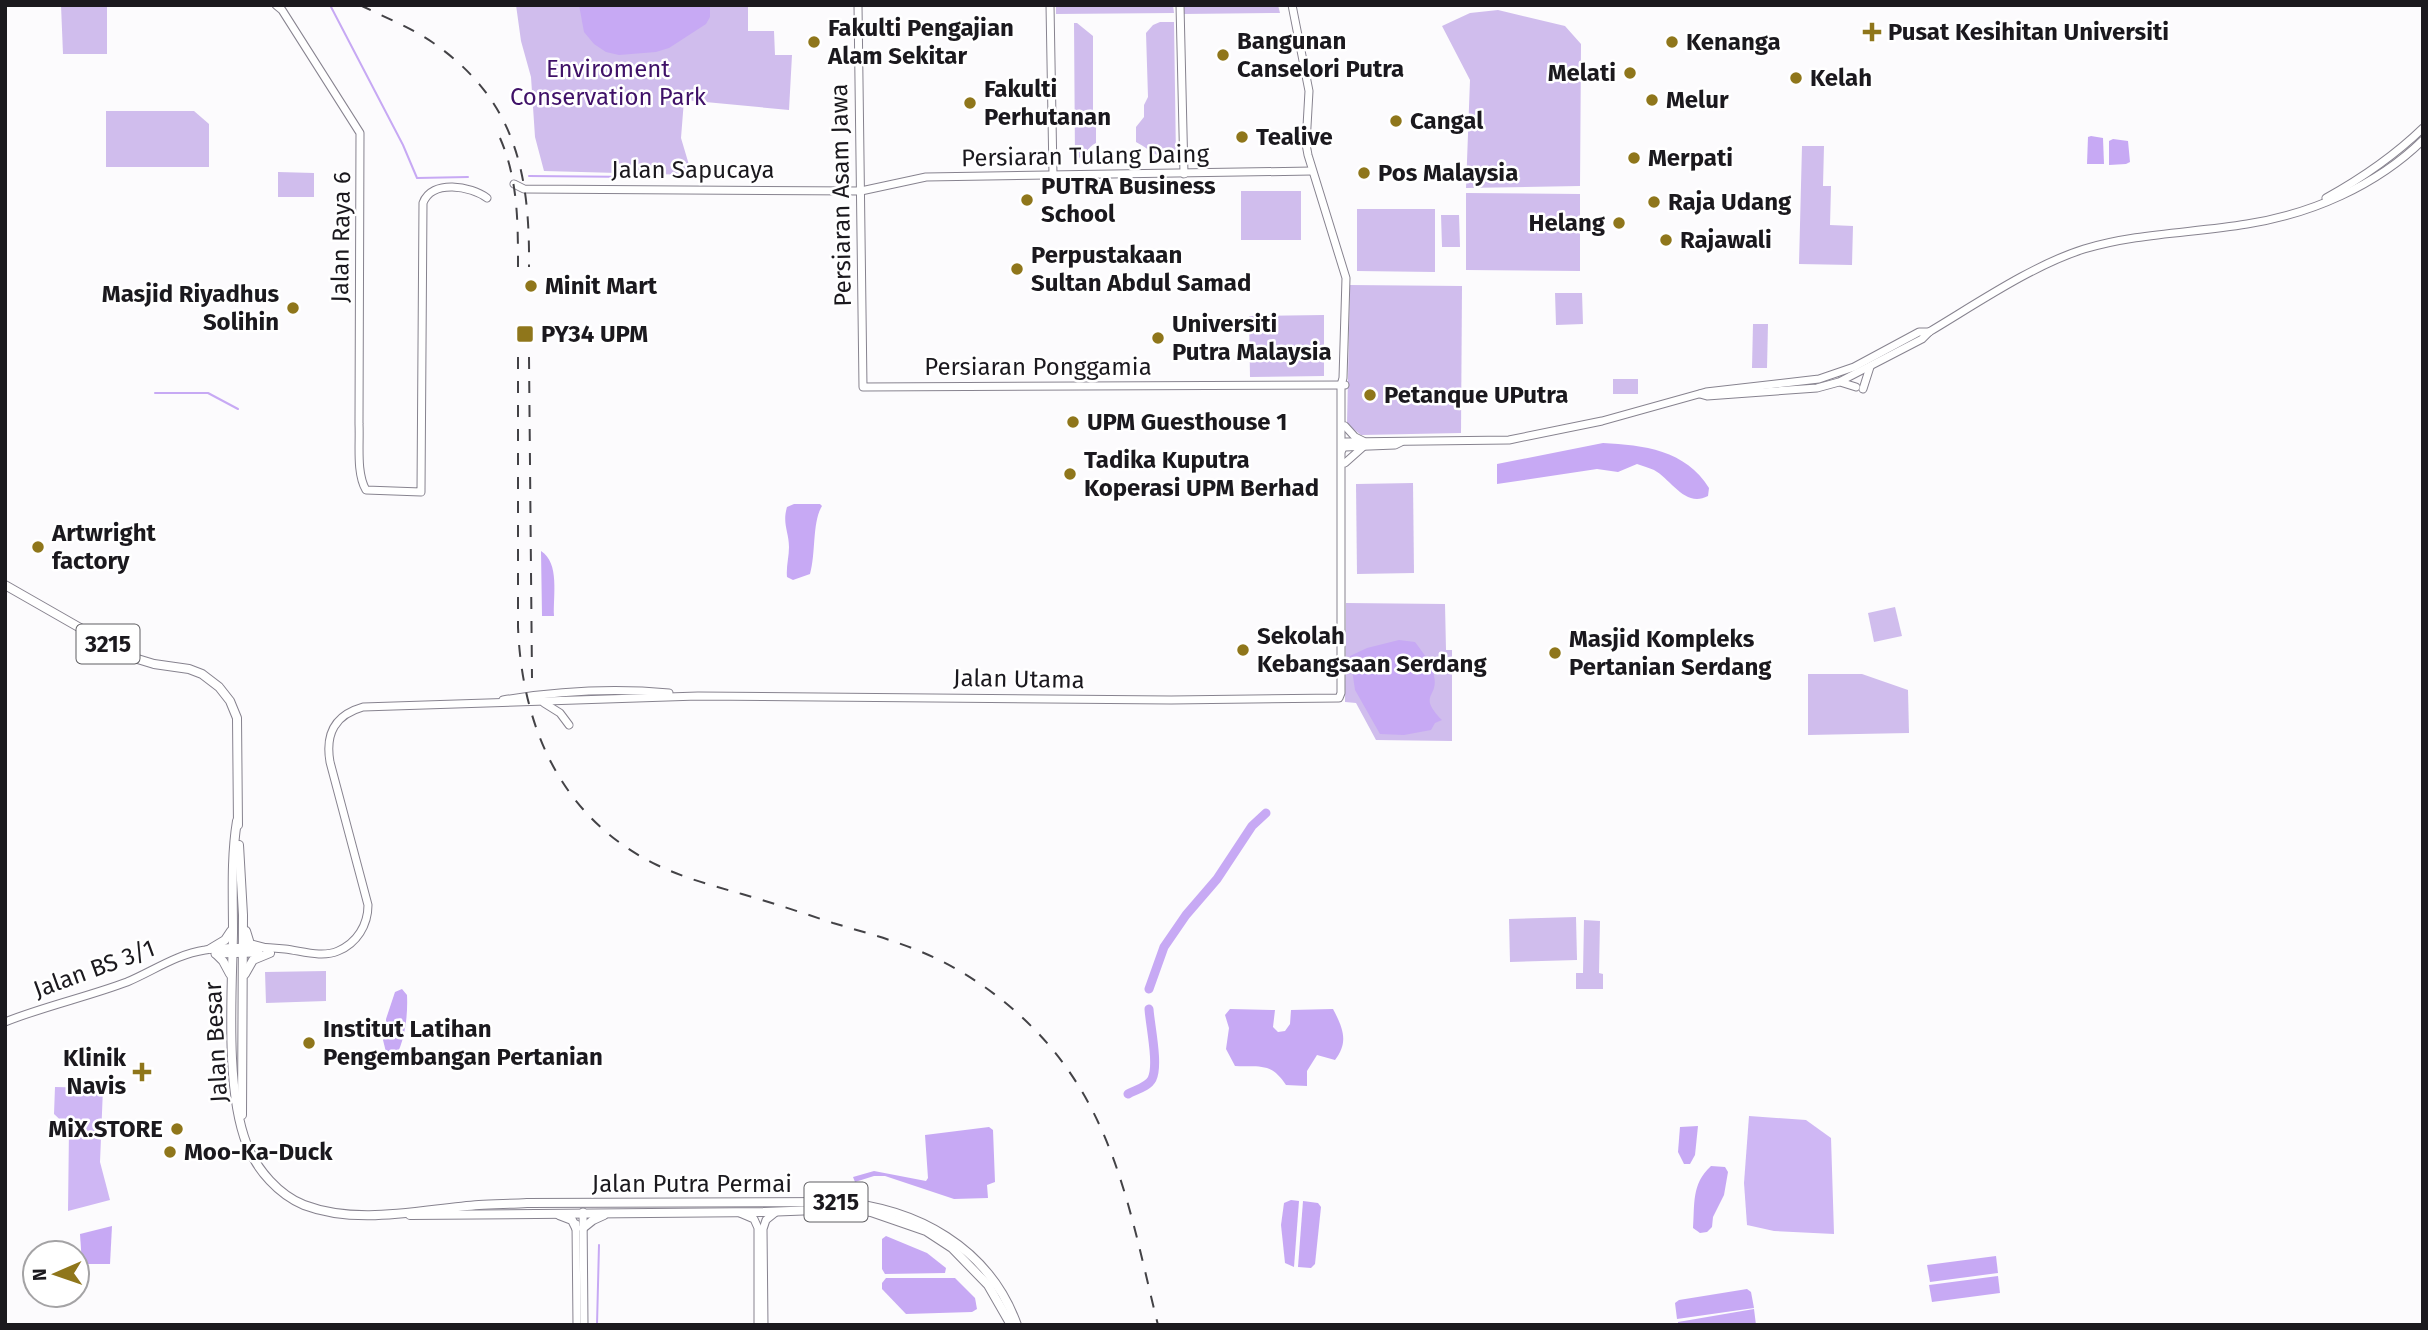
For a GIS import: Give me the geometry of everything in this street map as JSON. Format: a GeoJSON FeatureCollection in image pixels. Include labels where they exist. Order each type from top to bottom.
{"type":"FeatureCollection","features":[{"type":"Feature","properties":{"kind":"main road","name":"Jalan Besar"},"geometry":{"type":"LineString","coordinates":[[5,585],[131,657],[202,674],[219,687],[230,701],[237,718],[237,821],[243,915],[242,1125]]}},
{"type":"Feature","properties":{"kind":"main road","name":"Jalan Besar"},"geometry":{"type":"LineString","coordinates":[[237,821],[234,841],[231,977],[234,1076],[242,1125]]}},
{"type":"Feature","properties":{"kind":"main road"},"geometry":{"type":"LineString","coordinates":[[243,915],[250,944],[270,951]]}},
{"type":"Feature","properties":{"kind":"main road"},"geometry":{"type":"LineString","coordinates":[[231,977],[223,961],[213,952],[225,940],[233,925]]}},
{"type":"Feature","properties":{"kind":"main road"},"geometry":{"type":"LineString","coordinates":[[243,980],[253,960],[270,951]]}},
{"type":"Feature","properties":{"kind":"main road","name":"Jalan Putra Permai"},"geometry":{"type":"LineString","coordinates":[[242,1125],[245,1140],[256,1164],[280,1191],[304,1205],[338,1212],[400,1213],[479,1205],[552,1203],[838,1202],[890,1210],[933,1228],[976,1260],[995,1282],[1013,1312],[1017,1325]]}},
{"type":"Feature","properties":{"kind":"main road"},"geometry":{"type":"LineString","coordinates":[[552,1203],[579,1211],[603,1204]]}},
{"type":"Feature","properties":{"kind":"main road","name":"Jalan Putra Permai"},"geometry":{"type":"LineString","coordinates":[[400,1213],[419,1216],[579,1211],[860,1210],[890,1217],[926,1231],[952,1248],[988,1284],[1011,1325]]}},
{"type":"Feature","properties":{"kind":"main road"},"geometry":{"type":"LineString","coordinates":[[550,1213],[569,1218],[580,1228],[614,1212]]}},
{"type":"Feature","properties":{"kind":"street","name":"Jalan Raya 6"},"geometry":{"type":"LineString","coordinates":[[276,5],[282,10],[360,133],[360,462],[364,488],[421,492],[423,203],[431,191],[438,189],[472,189],[487,198]]}},
{"type":"Feature","properties":{"kind":"street","name":"Persiaran Asam Jawa"},"geometry":{"type":"LineString","coordinates":[[858,5],[862,385]]}},
{"type":"Feature","properties":{"kind":"street"},"geometry":{"type":"LineString","coordinates":[[1050,5],[1053,176]]}},
{"type":"Feature","properties":{"kind":"street"},"geometry":{"type":"LineString","coordinates":[[1180,5],[1184,174]]}},
{"type":"Feature","properties":{"kind":"street"},"geometry":{"type":"LineString","coordinates":[[1292,5],[1309,91],[1306,144],[1346,278],[1340,484],[1342,532]]}},
{"type":"Feature","properties":{"kind":"street"},"geometry":{"type":"LineString","coordinates":[[2297,212],[2356,181],[2393,156],[2422,128]]}},
{"type":"Feature","properties":{"kind":"street"},"geometry":{"type":"LineString","coordinates":[[1344,445],[1395,440],[1510,440],[1700,394],[1817,388],[1839,382],[1922,339],[1929,332],[2039,269],[2082,250],[2117,241],[2248,224],[2316,207],[2375,178],[2423,141]]}},
{"type":"Feature","properties":{"kind":"street","name":"Persiaran Tulang Daing"},"geometry":{"type":"LineString","coordinates":[[861,191],[926,177],[1312,171]]}},
{"type":"Feature","properties":{"kind":"street"},"geometry":{"type":"LineString","coordinates":[[861,177],[869,185],[878,186]]}},
{"type":"Feature","properties":{"kind":"street"},"geometry":{"type":"LineString","coordinates":[[514,184],[524,188]]}},
{"type":"Feature","properties":{"kind":"street"},"geometry":{"type":"LineString","coordinates":[[515,193],[524,188]]}},
{"type":"Feature","properties":{"kind":"street","name":"Jalan Sapucaya"},"geometry":{"type":"LineString","coordinates":[[524,188],[861,191]]}},
{"type":"Feature","properties":{"kind":"street"},"geometry":{"type":"LineString","coordinates":[[1700,394],[1706,391],[1831,376],[1854,367],[1919,332],[1929,332]]}},
{"type":"Feature","properties":{"kind":"street"},"geometry":{"type":"LineString","coordinates":[[1839,382],[1859,388],[1870,367]]}},
{"type":"Feature","properties":{"kind":"street"},"geometry":{"type":"LineString","coordinates":[[1340,484],[1345,426],[1343,383]]}},
{"type":"Feature","properties":{"kind":"street","name":"Persiaran Ponggamia"},"geometry":{"type":"LineString","coordinates":[[862,385],[865,388],[1343,383]]}},
{"type":"Feature","properties":{"kind":"street"},"geometry":{"type":"LineString","coordinates":[[1342,411],[1345,463],[1342,532]]}},
{"type":"Feature","properties":{"kind":"street"},"geometry":{"type":"LineString","coordinates":[[1345,426],[1363,444]]}},
{"type":"Feature","properties":{"kind":"street"},"geometry":{"type":"LineString","coordinates":[[1345,463],[1363,444]]}},
{"type":"Feature","properties":{"kind":"street","name":"Jalan Utama"},"geometry":{"type":"LineString","coordinates":[[568,696],[1171,700],[1339,698],[1342,532]]}},
{"type":"Feature","properties":{"kind":"street"},"geometry":{"type":"LineString","coordinates":[[475,704],[543,693],[568,696]]}},
{"type":"Feature","properties":{"kind":"street"},"geometry":{"type":"LineString","coordinates":[[475,704],[540,702],[568,696]]}},
{"type":"Feature","properties":{"kind":"street"},"geometry":{"type":"LineString","coordinates":[[540,702],[560,712],[569,725]]}},
{"type":"Feature","properties":{"kind":"street","name":"Jalan BS 3/1"},"geometry":{"type":"LineString","coordinates":[[5,1022],[127,981],[195,952],[338,952],[355,939],[365,924],[368,905],[329,754],[330,736],[338,720],[344,714],[369,706],[475,704]]}},
{"type":"Feature","properties":{"kind":"street"},"geometry":{"type":"LineString","coordinates":[[579,1211],[584,1325]]}},
{"type":"Feature","properties":{"kind":"street"},"geometry":{"type":"LineString","coordinates":[[737,1212],[754,1219],[758,1228],[758,1325]]}},
{"type":"Feature","properties":{"kind":"street"},"geometry":{"type":"LineString","coordinates":[[764,1325],[763,1229],[766,1220],[776,1212]]}},
{"type":"Feature","properties":{"kind":"street"},"geometry":{"type":"LineString","coordinates":[[577,1325],[580,1228]]}},
{"type":"Feature","properties":{"kind":"green space"},"geometry":{"type":"Polygon","coordinates":[[[61,5],[107,5],[107,54],[63,54],[61,5]]]}},
{"type":"Feature","properties":{"kind":"green space","name":"Enviroment Conservation Park"},"geometry":{"type":"Polygon","coordinates":[[[516,5],[748,5],[748,31],[774,31],[775,55],[792,55],[789,110],[684,100],[681,138],[692,175],[544,171],[535,137],[531,77],[521,41],[516,5]]]}},
{"type":"Feature","properties":{"kind":"green space"},"geometry":{"type":"Polygon","coordinates":[[[1056,5],[1173,5],[1174,13],[1056,14],[1056,5]]]}},
{"type":"Feature","properties":{"kind":"green space"},"geometry":{"type":"Polygon","coordinates":[[[1182,5],[1278,5],[1280,13],[1183,14],[1182,5]]]}},
{"type":"Feature","properties":{"kind":"green space"},"geometry":{"type":"Polygon","coordinates":[[[1498,10],[1565,26],[1581,44],[1580,186],[1466,188],[1470,80],[1442,26],[1470,13],[1498,10]]]}},
{"type":"Feature","properties":{"kind":"green space"},"geometry":{"type":"Polygon","coordinates":[[[1160,22],[1174,22],[1176,158],[1158,155],[1136,142],[1136,127],[1144,117],[1144,105],[1148,97],[1146,33],[1160,22]]]}},
{"type":"Feature","properties":{"kind":"green space"},"geometry":{"type":"Polygon","coordinates":[[[1074,23],[1093,36],[1093,124],[1096,126],[1096,143],[1075,159],[1074,23]]]}},
{"type":"Feature","properties":{"kind":"green space"},"geometry":{"type":"Polygon","coordinates":[[[106,111],[194,111],[209,124],[209,167],[106,167],[106,111]]]}},
{"type":"Feature","properties":{"kind":"green space"},"geometry":{"type":"Polygon","coordinates":[[[1802,146],[1824,146],[1823,186],[1831,186],[1830,225],[1853,226],[1852,265],[1799,264],[1802,146]]]}},
{"type":"Feature","properties":{"kind":"green space"},"geometry":{"type":"Polygon","coordinates":[[[278,172],[314,173],[314,197],[278,197],[278,172]]]}},
{"type":"Feature","properties":{"kind":"green space"},"geometry":{"type":"Polygon","coordinates":[[[1241,191],[1301,191],[1301,240],[1241,240],[1241,191]]]}},
{"type":"Feature","properties":{"kind":"green space"},"geometry":{"type":"Polygon","coordinates":[[[1466,193],[1580,194],[1580,271],[1466,270],[1466,193]]]}},
{"type":"Feature","properties":{"kind":"green space"},"geometry":{"type":"Polygon","coordinates":[[[1357,209],[1435,209],[1435,272],[1357,271],[1357,209]]]}},
{"type":"Feature","properties":{"kind":"green space"},"geometry":{"type":"Polygon","coordinates":[[[1441,215],[1459,215],[1460,247],[1442,247],[1441,215]]]}},
{"type":"Feature","properties":{"kind":"green space"},"geometry":{"type":"Polygon","coordinates":[[[1350,285],[1462,286],[1461,433],[1361,435],[1347,424],[1350,285]]]}},
{"type":"Feature","properties":{"kind":"green space"},"geometry":{"type":"Polygon","coordinates":[[[1555,293],[1582,293],[1583,324],[1556,325],[1555,293]]]}},
{"type":"Feature","properties":{"kind":"green space"},"geometry":{"type":"Polygon","coordinates":[[[1324,315],[1324,376],[1250,377],[1249,316],[1324,315]]]}},
{"type":"Feature","properties":{"kind":"green space"},"geometry":{"type":"Polygon","coordinates":[[[1753,324],[1768,324],[1767,368],[1752,368],[1753,324]]]}},
{"type":"Feature","properties":{"kind":"green space"},"geometry":{"type":"Polygon","coordinates":[[[1613,379],[1638,379],[1638,394],[1613,394],[1613,379]]]}},
{"type":"Feature","properties":{"kind":"green space"},"geometry":{"type":"Polygon","coordinates":[[[1413,483],[1414,573],[1357,574],[1356,484],[1413,483]]]}},
{"type":"Feature","properties":{"kind":"green space"},"geometry":{"type":"Polygon","coordinates":[[[1346,603],[1445,604],[1446,650],[1452,650],[1452,741],[1376,740],[1356,703],[1345,702],[1346,603]]]}},
{"type":"Feature","properties":{"kind":"green space"},"geometry":{"type":"Polygon","coordinates":[[[1895,607],[1902,636],[1874,642],[1868,613],[1895,607]]]}},
{"type":"Feature","properties":{"kind":"green space"},"geometry":{"type":"Polygon","coordinates":[[[1808,674],[1862,674],[1908,690],[1909,733],[1808,735],[1808,674]]]}},
{"type":"Feature","properties":{"kind":"green space"},"geometry":{"type":"Polygon","coordinates":[[[1576,917],[1577,960],[1510,962],[1509,919],[1576,917]]]}},
{"type":"Feature","properties":{"kind":"green space"},"geometry":{"type":"Polygon","coordinates":[[[1584,920],[1600,921],[1599,973],[1603,974],[1603,989],[1576,989],[1576,973],[1583,973],[1584,920]]]}},
{"type":"Feature","properties":{"kind":"green space"},"geometry":{"type":"Polygon","coordinates":[[[326,971],[326,1001],[266,1003],[265,972],[326,971]]]}},
{"type":"Feature","properties":{"kind":"shaded area"},"geometry":{"type":"Polygon","coordinates":[[[579,5],[710,5],[710,17],[706,24],[669,48],[656,52],[619,55],[606,52],[594,44],[584,32],[579,5]]]}},
{"type":"Feature","properties":{"kind":"shaded area"},"geometry":{"type":"Polygon","coordinates":[[[2088,137],[2103,138],[2104,164],[2087,164],[2088,137]]]}},
{"type":"Feature","properties":{"kind":"shaded area"},"geometry":{"type":"Polygon","coordinates":[[[2109,141],[2128,141],[2130,162],[2109,165],[2109,141]]]}},
{"type":"Feature","properties":{"kind":"shaded area"},"geometry":{"type":"Polygon","coordinates":[[[1603,443],[1648,448],[1676,458],[1699,475],[1709,488],[1708,496],[1700,499],[1686,496],[1661,474],[1637,464],[1618,472],[1597,469],[1497,484],[1497,464],[1603,443]]]}},
{"type":"Feature","properties":{"kind":"shaded area"},"geometry":{"type":"Polygon","coordinates":[[[794,504],[822,506],[817,520],[810,574],[793,580],[787,577],[789,547],[785,518],[787,507],[794,504]]]}},
{"type":"Feature","properties":{"kind":"shaded area"},"geometry":{"type":"Polygon","coordinates":[[[541,551],[551,563],[553,572],[554,616],[542,616],[541,551]]]}},
{"type":"Feature","properties":{"kind":"shaded area"},"geometry":{"type":"Polygon","coordinates":[[[1399,640],[1415,642],[1429,662],[1435,683],[1430,696],[1431,705],[1442,720],[1435,723],[1431,730],[1404,735],[1380,734],[1355,690],[1350,656],[1367,648],[1399,640]]]}},
{"type":"Feature","properties":{"kind":"shaded area"},"geometry":{"type":"Polygon","coordinates":[[[402,989],[407,995],[406,1021],[403,1039],[392,1062],[392,1053],[386,1052],[383,1040],[386,1036],[386,1019],[395,992],[402,989]]]}},
{"type":"Feature","properties":{"kind":"shaded area"},"geometry":{"type":"Polygon","coordinates":[[[1230,1009],[1275,1010],[1273,1027],[1278,1032],[1285,1031],[1290,1024],[1291,1010],[1333,1009],[1342,1029],[1342,1047],[1335,1060],[1317,1055],[1307,1071],[1307,1086],[1286,1085],[1270,1069],[1235,1066],[1226,1049],[1229,1028],[1225,1015],[1230,1009]]]}},
{"type":"Feature","properties":{"kind":"shaded area"},"geometry":{"type":"Polygon","coordinates":[[[55,1087],[103,1088],[100,1162],[110,1200],[68,1211],[69,1128],[54,1114],[55,1087]]]}},
{"type":"Feature","properties":{"kind":"shaded area"},"geometry":{"type":"Polygon","coordinates":[[[1749,1116],[1806,1120],[1831,1138],[1834,1234],[1774,1231],[1747,1225],[1744,1183],[1749,1116]]]}},
{"type":"Feature","properties":{"kind":"shaded area"},"geometry":{"type":"Polygon","coordinates":[[[1698,1126],[1695,1155],[1690,1164],[1684,1164],[1678,1152],[1680,1127],[1698,1126]]]}},
{"type":"Feature","properties":{"kind":"shaded area"},"geometry":{"type":"Polygon","coordinates":[[[989,1127],[993,1130],[995,1182],[987,1185],[988,1198],[954,1199],[885,1176],[874,1176],[855,1182],[853,1177],[874,1171],[926,1181],[925,1135],[989,1127]]]}},
{"type":"Feature","properties":{"kind":"shaded area"},"geometry":{"type":"Polygon","coordinates":[[[1711,1166],[1725,1167],[1728,1172],[1724,1195],[1713,1217],[1712,1227],[1707,1232],[1700,1233],[1693,1228],[1695,1195],[1700,1180],[1711,1166]]]}},
{"type":"Feature","properties":{"kind":"shaded area"},"geometry":{"type":"Polygon","coordinates":[[[1299,1201],[1294,1267],[1285,1263],[1281,1225],[1284,1203],[1299,1201]]]}},
{"type":"Feature","properties":{"kind":"shaded area"},"geometry":{"type":"Polygon","coordinates":[[[1303,1201],[1318,1203],[1321,1207],[1315,1264],[1311,1268],[1298,1267],[1303,1201]]]}},
{"type":"Feature","properties":{"kind":"shaded area"},"geometry":{"type":"Polygon","coordinates":[[[112,1226],[110,1264],[91,1264],[91,1239],[80,1239],[80,1234],[112,1226]]]}},
{"type":"Feature","properties":{"kind":"shaded area"},"geometry":{"type":"Polygon","coordinates":[[[886,1236],[927,1253],[946,1268],[945,1273],[885,1274],[882,1269],[882,1239],[886,1236]]]}},
{"type":"Feature","properties":{"kind":"shaded area"},"geometry":{"type":"Polygon","coordinates":[[[1996,1256],[1998,1273],[1930,1282],[1927,1265],[1996,1256]]]}},
{"type":"Feature","properties":{"kind":"shaded area"},"geometry":{"type":"Polygon","coordinates":[[[1998,1276],[2000,1293],[1932,1302],[1929,1285],[1998,1276]]]}},
{"type":"Feature","properties":{"kind":"shaded area"},"geometry":{"type":"Polygon","coordinates":[[[886,1278],[955,1278],[975,1298],[977,1309],[972,1312],[906,1314],[882,1289],[886,1278]]]}},
{"type":"Feature","properties":{"kind":"shaded area"},"geometry":{"type":"Polygon","coordinates":[[[1747,1289],[1751,1292],[1754,1308],[1677,1319],[1675,1303],[1679,1300],[1747,1289]]]}},
{"type":"Feature","properties":{"kind":"shaded area"},"geometry":{"type":"Polygon","coordinates":[[[1754,1309],[1756,1325],[1678,1325],[1678,1322],[1754,1309]]]}},
{"type":"Feature","properties":{"kind":"waterway"},"geometry":{"type":"LineString","coordinates":[[330,5],[403,145],[417,178],[468,177]]}},
{"type":"Feature","properties":{"kind":"waterway"},"geometry":{"type":"LineString","coordinates":[[529,176],[639,177]]}},
{"type":"Feature","properties":{"kind":"waterway"},"geometry":{"type":"LineString","coordinates":[[155,393],[208,393],[238,409]]}},
{"type":"Feature","properties":{"kind":"waterway"},"geometry":{"type":"LineString","coordinates":[[1149,989],[1164,947],[1186,915],[1217,879],[1252,826],[1266,813]]}},
{"type":"Feature","properties":{"kind":"waterway"},"geometry":{"type":"LineString","coordinates":[[1128,1094],[1148,1084],[1154,1073],[1149,1009]]}},
{"type":"Feature","properties":{"kind":"waterway"},"geometry":{"type":"LineString","coordinates":[[597,1325],[599,1245]]}},
{"type":"Feature","properties":{"kind":"railway"},"geometry":{"type":"LineString","coordinates":[[360,5],[432,42],[460,64],[482,88],[499,113],[512,140],[521,169],[529,232],[529,267]]}},
{"type":"Feature","properties":{"kind":"railway"},"geometry":{"type":"LineString","coordinates":[[500,138],[514,185],[518,267]]}},
{"type":"Feature","properties":{"kind":"railway"},"geometry":{"type":"LineString","coordinates":[[518,357],[518,627],[521,664],[539,735],[553,767],[572,796],[596,823],[624,846],[657,865],[924,953],[969,977],[1024,1019],[1063,1063],[1103,1132],[1129,1206],[1158,1325]]}},
{"type":"Feature","properties":{"kind":"railway"},"geometry":{"type":"LineString","coordinates":[[529,357],[532,678]]}},
{"type":"Feature","properties":{"kind":"place","name":"Pusat Kesihitan Universiti"},"geometry":{"type":"Point","coordinates":[1872,32]}},
{"type":"Feature","properties":{"kind":"place","name":"Fakulti Pengajian Alam Sekitar"},"geometry":{"type":"Point","coordinates":[814,42]}},
{"type":"Feature","properties":{"kind":"place","name":"Kenanga"},"geometry":{"type":"Point","coordinates":[1672,42]}},
{"type":"Feature","properties":{"kind":"place","name":"Bangunan Canselori Putra"},"geometry":{"type":"Point","coordinates":[1223,55]}},
{"type":"Feature","properties":{"kind":"place","name":"Melati"},"geometry":{"type":"Point","coordinates":[1630,73]}},
{"type":"Feature","properties":{"kind":"place","name":"Kelah"},"geometry":{"type":"Point","coordinates":[1796,78]}},
{"type":"Feature","properties":{"kind":"place","name":"Melur"},"geometry":{"type":"Point","coordinates":[1652,100]}},
{"type":"Feature","properties":{"kind":"place","name":"Fakulti Perhutanan"},"geometry":{"type":"Point","coordinates":[970,103]}},
{"type":"Feature","properties":{"kind":"place","name":"Cangal"},"geometry":{"type":"Point","coordinates":[1396,121]}},
{"type":"Feature","properties":{"kind":"place","name":"Tealive"},"geometry":{"type":"Point","coordinates":[1242,137]}},
{"type":"Feature","properties":{"kind":"place","name":"Merpati"},"geometry":{"type":"Point","coordinates":[1634,158]}},
{"type":"Feature","properties":{"kind":"place","name":"Pos Malaysia"},"geometry":{"type":"Point","coordinates":[1364,173]}},
{"type":"Feature","properties":{"kind":"place","name":"PUTRA Business School"},"geometry":{"type":"Point","coordinates":[1027,200]}},
{"type":"Feature","properties":{"kind":"place","name":"Raja Udang"},"geometry":{"type":"Point","coordinates":[1654,202]}},
{"type":"Feature","properties":{"kind":"place","name":"Helang"},"geometry":{"type":"Point","coordinates":[1619,223]}},
{"type":"Feature","properties":{"kind":"place","name":"Rajawali"},"geometry":{"type":"Point","coordinates":[1666,240]}},
{"type":"Feature","properties":{"kind":"place","name":"Perpustakaan Sultan Abdul Samad"},"geometry":{"type":"Point","coordinates":[1017,269]}},
{"type":"Feature","properties":{"kind":"place","name":"Minit Mart"},"geometry":{"type":"Point","coordinates":[531,286]}},
{"type":"Feature","properties":{"kind":"place","name":"Masjid Riyadhus Solihin"},"geometry":{"type":"Point","coordinates":[293,308]}},
{"type":"Feature","properties":{"kind":"place","name":"PY34 UPM"},"geometry":{"type":"Point","coordinates":[525,334]}},
{"type":"Feature","properties":{"kind":"place","name":"Universiti Putra Malaysia"},"geometry":{"type":"Point","coordinates":[1158,338]}},
{"type":"Feature","properties":{"kind":"place","name":"Petanque UPutra"},"geometry":{"type":"Point","coordinates":[1370,395]}},
{"type":"Feature","properties":{"kind":"place","name":"UPM Guesthouse 1"},"geometry":{"type":"Point","coordinates":[1073,422]}},
{"type":"Feature","properties":{"kind":"place","name":"Tadika Kuputra Koperasi UPM Berhad"},"geometry":{"type":"Point","coordinates":[1070,474]}},
{"type":"Feature","properties":{"kind":"place","name":"Artwright factory"},"geometry":{"type":"Point","coordinates":[38,547]}},
{"type":"Feature","properties":{"kind":"place","name":"Sekolah Kebangsaan Serdang"},"geometry":{"type":"Point","coordinates":[1243,650]}},
{"type":"Feature","properties":{"kind":"place","name":"Masjid Kompleks Pertanian Serdang"},"geometry":{"type":"Point","coordinates":[1555,653]}},
{"type":"Feature","properties":{"kind":"place","name":"Institut Latihan Pengembangan Pertanian"},"geometry":{"type":"Point","coordinates":[309,1043]}},
{"type":"Feature","properties":{"kind":"place","name":"Klinik Navis"},"geometry":{"type":"Point","coordinates":[142,1072]}},
{"type":"Feature","properties":{"kind":"place","name":"MiX.STORE"},"geometry":{"type":"Point","coordinates":[177,1129]}},
{"type":"Feature","properties":{"kind":"place","name":"Moo-Ka-Duck"},"geometry":{"type":"Point","coordinates":[170,1152]}}]}
